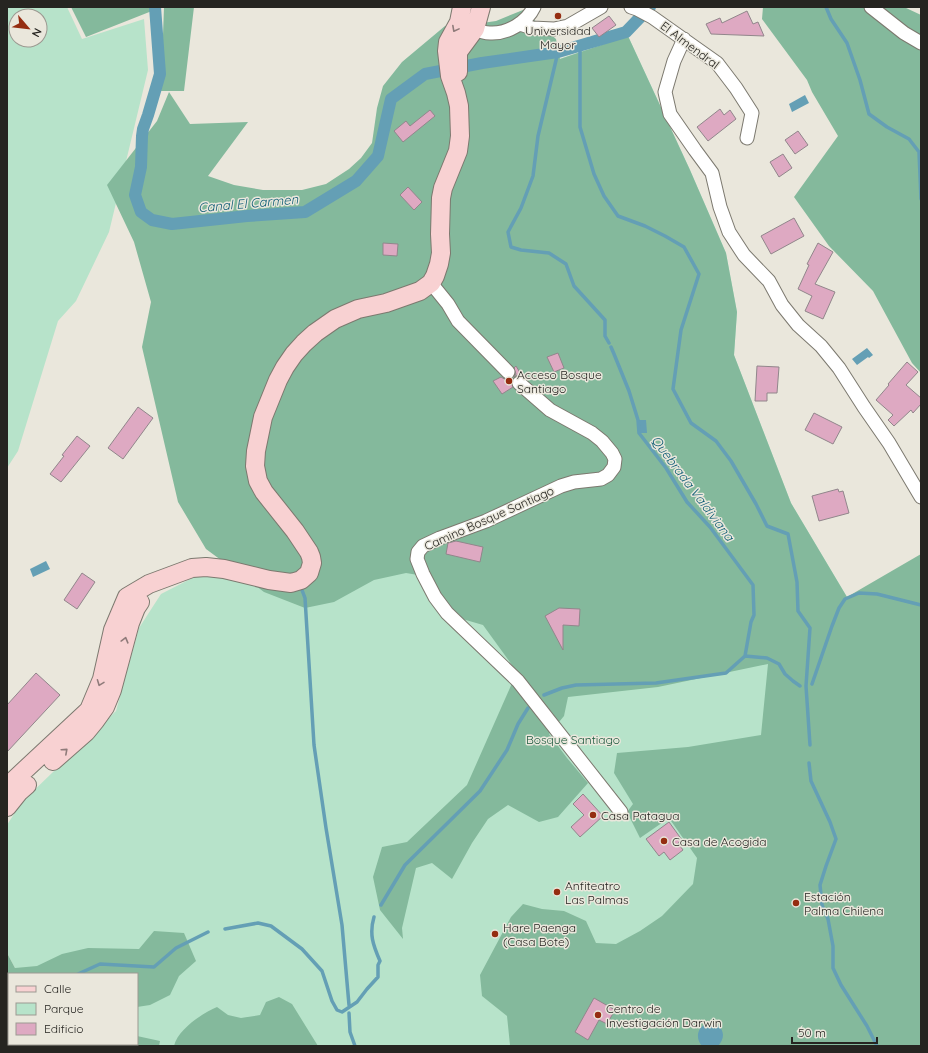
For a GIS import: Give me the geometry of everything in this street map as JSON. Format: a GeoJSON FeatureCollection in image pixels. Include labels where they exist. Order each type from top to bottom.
{"type":"FeatureCollection","features":[{"type":"Feature","properties":{"kind":"street"},"geometry":{"type":"LineString","coordinates":[[7,790],[13,781],[89,710],[102,679],[113,630],[128,598],[149,584],[192,568],[206,567],[224,569],[269,580],[291,583],[301,580],[309,573],[312,563],[309,552],[295,531],[264,492],[258,481],[255,466],[256,451],[263,417],[278,380],[289,361],[304,343],[315,333],[330,322],[358,308],[386,303],[420,291],[431,284],[435,276],[441,253],[441,198],[443,188],[458,151],[460,136],[459,106],[452,52],[448,42],[459,22],[462,7]]}},
{"type":"Feature","properties":{"kind":"street"},"geometry":{"type":"LineString","coordinates":[[452,52],[475,29],[481,7]]}},
{"type":"Feature","properties":{"kind":"street"},"geometry":{"type":"LineString","coordinates":[[475,29],[490,34],[504,31],[520,24],[529,16],[534,7]]}},
{"type":"Feature","properties":{"kind":"street"},"geometry":{"type":"LineString","coordinates":[[520,24],[532,28],[554,29],[568,26],[601,7]]}},
{"type":"Feature","properties":{"kind":"street"},"geometry":{"type":"LineString","coordinates":[[871,7],[904,33],[921,43]]}},
{"type":"Feature","properties":{"kind":"street","name":"El Almendral"},"geometry":{"type":"LineString","coordinates":[[634,8],[652,17],[717,63],[736,88],[752,113],[747,138]]}},
{"type":"Feature","properties":{"kind":"street"},"geometry":{"type":"LineString","coordinates":[[684,39],[674,61],[665,92],[670,114],[712,173],[720,207],[729,232],[744,255],[769,281],[782,305],[798,325],[821,346],[839,368],[889,443],[921,498]]}},
{"type":"Feature","properties":{"kind":"street"},"geometry":{"type":"LineString","coordinates":[[431,284],[448,304],[458,321],[508,372]]}},
{"type":"Feature","properties":{"kind":"street","name":"Camino Bosque Santiago"},"geometry":{"type":"LineString","coordinates":[[519,383],[550,410],[592,433],[602,441],[612,453],[614,467],[608,475],[601,479],[574,482],[561,486],[486,521],[434,540],[422,546],[418,552],[417,559],[423,574],[443,609],[518,681],[621,812]]}},
{"type":"Feature","properties":{"kind":"street"},"geometry":{"type":"LineString","coordinates":[[7,808],[19,792],[86,732],[105,707],[112,690],[130,622],[136,608],[146,594],[169,576]]}},
{"type":"Feature","properties":{"kind":"green space"},"geometry":{"type":"Polygon","coordinates":[[[7,7],[67,7],[82,39],[144,19],[148,70],[109,232],[76,301],[58,321],[18,451],[7,468],[7,7]]]}},
{"type":"Feature","properties":{"kind":"green space"},"geometry":{"type":"Polygon","coordinates":[[[71,7],[162,7],[86,37],[71,7]]]}},
{"type":"Feature","properties":{"kind":"green space"},"geometry":{"type":"Polygon","coordinates":[[[164,7],[194,7],[184,91],[161,91],[164,7]]]}},
{"type":"Feature","properties":{"kind":"green space"},"geometry":{"type":"Polygon","coordinates":[[[763,7],[904,7],[921,15],[921,373],[912,363],[873,291],[829,246],[794,197],[838,136],[812,92],[807,80],[762,19],[763,7]]]}},
{"type":"Feature","properties":{"kind":"green space","name":"Bosque Santiago"},"geometry":{"type":"Polygon","coordinates":[[[523,10],[556,39],[560,59],[628,36],[690,170],[726,253],[737,312],[734,355],[791,503],[847,597],[921,554],[921,1046],[506,1046],[510,1045],[507,1016],[482,996],[480,975],[511,917],[523,904],[542,909],[564,911],[586,921],[596,943],[616,944],[640,931],[662,916],[693,884],[697,858],[669,818],[640,838],[627,812],[633,804],[614,773],[617,753],[688,747],[761,735],[768,664],[658,687],[568,697],[564,716],[549,734],[588,783],[558,817],[539,822],[508,805],[488,819],[472,843],[452,879],[432,863],[416,868],[402,928],[403,939],[380,910],[373,877],[382,847],[407,842],[467,785],[517,672],[483,625],[459,618],[440,596],[430,577],[406,573],[374,580],[334,602],[305,608],[264,592],[206,549],[178,502],[142,347],[151,302],[134,242],[107,185],[157,121],[169,92],[190,124],[248,122],[208,176],[234,185],[263,190],[302,190],[326,184],[349,169],[361,158],[372,143],[377,108],[383,86],[402,62],[445,26],[496,21],[523,10]]]}},
{"type":"Feature","properties":{"kind":"green space","name":"Bosque Santiago"},"geometry":{"type":"Polygon","coordinates":[[[628,36],[690,170],[726,253],[737,312],[734,355],[791,503],[847,597],[921,1046],[7,1046],[7,1001],[8,1045],[138,1045],[138,973],[26,973],[15,968],[7,953],[7,825],[21,803],[116,711],[139,628],[161,594],[204,572],[266,585],[559,59],[628,36]]]}},
{"type":"Feature","properties":{"kind":"green space"},"geometry":{"type":"Polygon","coordinates":[[[154,931],[184,933],[196,961],[179,976],[170,995],[150,1005],[138,1007],[138,973],[8,973],[8,1045],[20,1045],[7,1046],[7,953],[15,968],[37,966],[62,954],[88,948],[139,949],[154,931]]]}},
{"type":"Feature","properties":{"kind":"green space"},"geometry":{"type":"Polygon","coordinates":[[[279,997],[292,1004],[318,1046],[174,1046],[180,1034],[192,1022],[198,1017],[217,1007],[228,1015],[241,1018],[260,1015],[266,1002],[279,997]]]}},
{"type":"Feature","properties":{"kind":"green space"},"geometry":{"type":"Polygon","coordinates":[[[138,1036],[160,1041],[159,1046],[98,1046],[138,1045],[138,1036]]]}},
{"type":"Feature","properties":{"kind":"water"},"geometry":{"type":"Polygon","coordinates":[[[805,95],[809,103],[792,112],[789,104],[805,95]]]}},
{"type":"Feature","properties":{"kind":"water"},"geometry":{"type":"Polygon","coordinates":[[[867,348],[873,355],[857,365],[852,359],[867,348]]]}},
{"type":"Feature","properties":{"kind":"water"},"geometry":{"type":"Polygon","coordinates":[[[638,420],[646,420],[647,433],[639,433],[638,420]]]}},
{"type":"Feature","properties":{"kind":"water"},"geometry":{"type":"Polygon","coordinates":[[[46,561],[50,569],[33,577],[30,569],[46,561]]]}},
{"type":"Feature","properties":{"kind":"water"},"geometry":{"type":"Polygon","coordinates":[[[708,1023],[717,1025],[722,1030],[723,1038],[718,1046],[702,1046],[698,1040],[699,1030],[708,1023]]]}},
{"type":"Feature","properties":{"kind":"building"},"geometry":{"type":"Polygon","coordinates":[[[747,11],[753,24],[758,22],[764,36],[711,34],[706,24],[720,18],[722,23],[747,11]]]}},
{"type":"Feature","properties":{"kind":"building"},"geometry":{"type":"Polygon","coordinates":[[[609,16],[616,25],[599,37],[592,28],[609,16]]]}},
{"type":"Feature","properties":{"kind":"building"},"geometry":{"type":"Polygon","coordinates":[[[720,109],[724,115],[730,110],[736,119],[708,141],[697,127],[720,109]]]}},
{"type":"Feature","properties":{"kind":"building"},"geometry":{"type":"Polygon","coordinates":[[[430,110],[435,116],[403,142],[394,131],[406,121],[410,126],[430,110]]]}},
{"type":"Feature","properties":{"kind":"building"},"geometry":{"type":"Polygon","coordinates":[[[798,131],[808,145],[795,154],[785,140],[798,131]]]}},
{"type":"Feature","properties":{"kind":"building"},"geometry":{"type":"Polygon","coordinates":[[[783,154],[792,168],[779,177],[770,162],[783,154]]]}},
{"type":"Feature","properties":{"kind":"building"},"geometry":{"type":"Polygon","coordinates":[[[408,187],[422,202],[414,210],[400,195],[408,187]]]}},
{"type":"Feature","properties":{"kind":"building"},"geometry":{"type":"Polygon","coordinates":[[[794,218],[804,236],[771,254],[761,236],[794,218]]]}},
{"type":"Feature","properties":{"kind":"building"},"geometry":{"type":"Polygon","coordinates":[[[383,243],[398,244],[397,256],[383,255],[383,243]]]}},
{"type":"Feature","properties":{"kind":"building"},"geometry":{"type":"Polygon","coordinates":[[[818,243],[833,252],[815,284],[835,292],[823,319],[805,311],[812,296],[798,289],[809,265],[807,264],[818,243]]]}},
{"type":"Feature","properties":{"kind":"building"},"geometry":{"type":"Polygon","coordinates":[[[558,353],[564,368],[554,372],[547,357],[558,353]]]}},
{"type":"Feature","properties":{"kind":"building"},"geometry":{"type":"Polygon","coordinates":[[[907,362],[918,372],[906,385],[921,398],[921,404],[913,413],[911,410],[894,426],[888,420],[893,415],[876,400],[907,362]]]}},
{"type":"Feature","properties":{"kind":"building"},"geometry":{"type":"Polygon","coordinates":[[[516,366],[522,376],[517,375],[514,377],[516,374],[514,368],[516,366]]]}},
{"type":"Feature","properties":{"kind":"building"},"geometry":{"type":"Polygon","coordinates":[[[757,366],[779,367],[777,393],[767,393],[767,401],[755,401],[757,366]]]}},
{"type":"Feature","properties":{"kind":"building"},"geometry":{"type":"Polygon","coordinates":[[[501,377],[506,380],[513,378],[511,382],[513,387],[502,394],[493,381],[501,377]]]}},
{"type":"Feature","properties":{"kind":"building"},"geometry":{"type":"Polygon","coordinates":[[[138,407],[153,418],[123,459],[108,448],[138,407]]]}},
{"type":"Feature","properties":{"kind":"building"},"geometry":{"type":"Polygon","coordinates":[[[814,413],[842,427],[833,444],[805,430],[814,413]]]}},
{"type":"Feature","properties":{"kind":"building"},"geometry":{"type":"Polygon","coordinates":[[[77,436],[90,446],[61,482],[50,474],[64,456],[62,455],[77,436]]]}},
{"type":"Feature","properties":{"kind":"building"},"geometry":{"type":"Polygon","coordinates":[[[838,489],[839,492],[843,491],[849,513],[819,521],[812,496],[838,489]]]}},
{"type":"Feature","properties":{"kind":"building"},"geometry":{"type":"Polygon","coordinates":[[[456,541],[483,547],[480,562],[446,554],[448,543],[456,541]]]}},
{"type":"Feature","properties":{"kind":"building"},"geometry":{"type":"Polygon","coordinates":[[[82,573],[95,582],[77,609],[64,600],[82,573]]]}},
{"type":"Feature","properties":{"kind":"building"},"geometry":{"type":"Polygon","coordinates":[[[559,608],[580,609],[579,626],[563,625],[563,650],[545,616],[559,608]]]}},
{"type":"Feature","properties":{"kind":"building"},"geometry":{"type":"Polygon","coordinates":[[[36,673],[60,695],[7,752],[7,705],[36,673]]]}},
{"type":"Feature","properties":{"kind":"building","name":"Casa Patagua"},"geometry":{"type":"Polygon","coordinates":[[[583,794],[603,816],[580,837],[571,827],[584,815],[573,804],[583,794]]]}},
{"type":"Feature","properties":{"kind":"building","name":"Casa de Acogida"},"geometry":{"type":"Polygon","coordinates":[[[669,822],[682,840],[678,843],[683,850],[670,860],[664,852],[659,856],[646,839],[669,822]]]}},
{"type":"Feature","properties":{"kind":"building","name":"Centro de Investigación Darwin"},"geometry":{"type":"Polygon","coordinates":[[[594,998],[615,1010],[607,1024],[599,1020],[588,1040],[575,1032],[594,998]]]}},
{"type":"Feature","properties":{"kind":"waterway","name":"Canal El Carmen"},"geometry":{"type":"LineString","coordinates":[[155,7],[160,74],[143,129],[141,167],[135,195],[141,212],[152,220],[172,224],[247,216],[305,212],[356,181],[378,156],[391,99],[425,74],[482,63],[558,52],[626,32],[650,7]]}},
{"type":"Feature","properties":{"kind":"waterway"},"geometry":{"type":"LineString","coordinates":[[826,7],[831,19],[847,43],[860,80],[869,114],[887,127],[909,139],[919,152],[921,199]]}},
{"type":"Feature","properties":{"kind":"waterway"},"geometry":{"type":"LineString","coordinates":[[580,45],[580,127],[594,174],[604,196],[618,216],[645,226],[684,247],[699,274],[681,330],[673,389],[691,423],[716,441],[731,461],[767,526],[788,534],[797,582],[798,611],[810,628],[806,686],[810,745]]}},
{"type":"Feature","properties":{"kind":"waterway","name":"Quebrada Valdiviana"},"geometry":{"type":"LineString","coordinates":[[558,52],[538,136],[533,176],[521,208],[508,232],[511,247],[521,250],[549,253],[566,264],[574,286],[605,320],[605,336],[609,343]]}},
{"type":"Feature","properties":{"kind":"waterway","name":"Quebrada Valdiviana"},"geometry":{"type":"LineString","coordinates":[[544,695],[562,688],[576,685],[656,683],[726,673],[745,656],[751,622],[754,615],[753,585],[710,527],[687,502],[666,468],[639,433],[638,420],[629,391],[611,347]]}},
{"type":"Feature","properties":{"kind":"waterway"},"geometry":{"type":"LineString","coordinates":[[302,590],[305,598],[314,745],[342,925],[349,1005]]}},
{"type":"Feature","properties":{"kind":"waterway"},"geometry":{"type":"LineString","coordinates":[[812,684],[832,626],[839,608],[845,599],[859,593],[877,594],[921,605]]}},
{"type":"Feature","properties":{"kind":"waterway"},"geometry":{"type":"LineString","coordinates":[[745,656],[767,658],[779,664],[785,674],[800,686]]}},
{"type":"Feature","properties":{"kind":"waterway"},"geometry":{"type":"LineString","coordinates":[[381,905],[405,865],[480,791],[507,750],[518,724],[528,708]]}},
{"type":"Feature","properties":{"kind":"waterway"},"geometry":{"type":"LineString","coordinates":[[809,763],[811,781],[830,822],[836,839],[820,885],[822,905],[828,919],[833,946],[833,968],[841,985],[867,1026],[877,1046]]}},
{"type":"Feature","properties":{"kind":"waterway"},"geometry":{"type":"LineString","coordinates":[[225,929],[258,923],[271,926],[302,949],[322,971],[332,1001],[337,1010],[342,1012],[357,1002],[378,977],[378,965],[380,961],[374,945],[372,934],[374,917]]}},
{"type":"Feature","properties":{"kind":"waterway"},"geometry":{"type":"LineString","coordinates":[[80,973],[100,964],[154,967],[176,948],[208,932]]}},
{"type":"Feature","properties":{"kind":"waterway"},"geometry":{"type":"LineString","coordinates":[[349,1013],[350,1032],[355,1046]]}},
{"type":"Feature","properties":{"kind":"place","name":"Universidad Mayor"},"geometry":{"type":"Point","coordinates":[558,16]}},
{"type":"Feature","properties":{"kind":"place","name":"Acceso Bosque Santiago"},"geometry":{"type":"Point","coordinates":[509,381]}},
{"type":"Feature","properties":{"kind":"place","name":"Casa Patagua"},"geometry":{"type":"Point","coordinates":[593,815]}},
{"type":"Feature","properties":{"kind":"place","name":"Casa de Acogida"},"geometry":{"type":"Point","coordinates":[664,841]}},
{"type":"Feature","properties":{"kind":"place","name":"Anfiteatro Las Palmas"},"geometry":{"type":"Point","coordinates":[557,892]}},
{"type":"Feature","properties":{"kind":"place","name":"Estación Palma Chilena"},"geometry":{"type":"Point","coordinates":[796,903]}},
{"type":"Feature","properties":{"kind":"place","name":"Hare Paenga (Casa Bote)"},"geometry":{"type":"Point","coordinates":[495,934]}},
{"type":"Feature","properties":{"kind":"place","name":"Centro de Investigación Darwin"},"geometry":{"type":"Point","coordinates":[598,1015]}}]}
